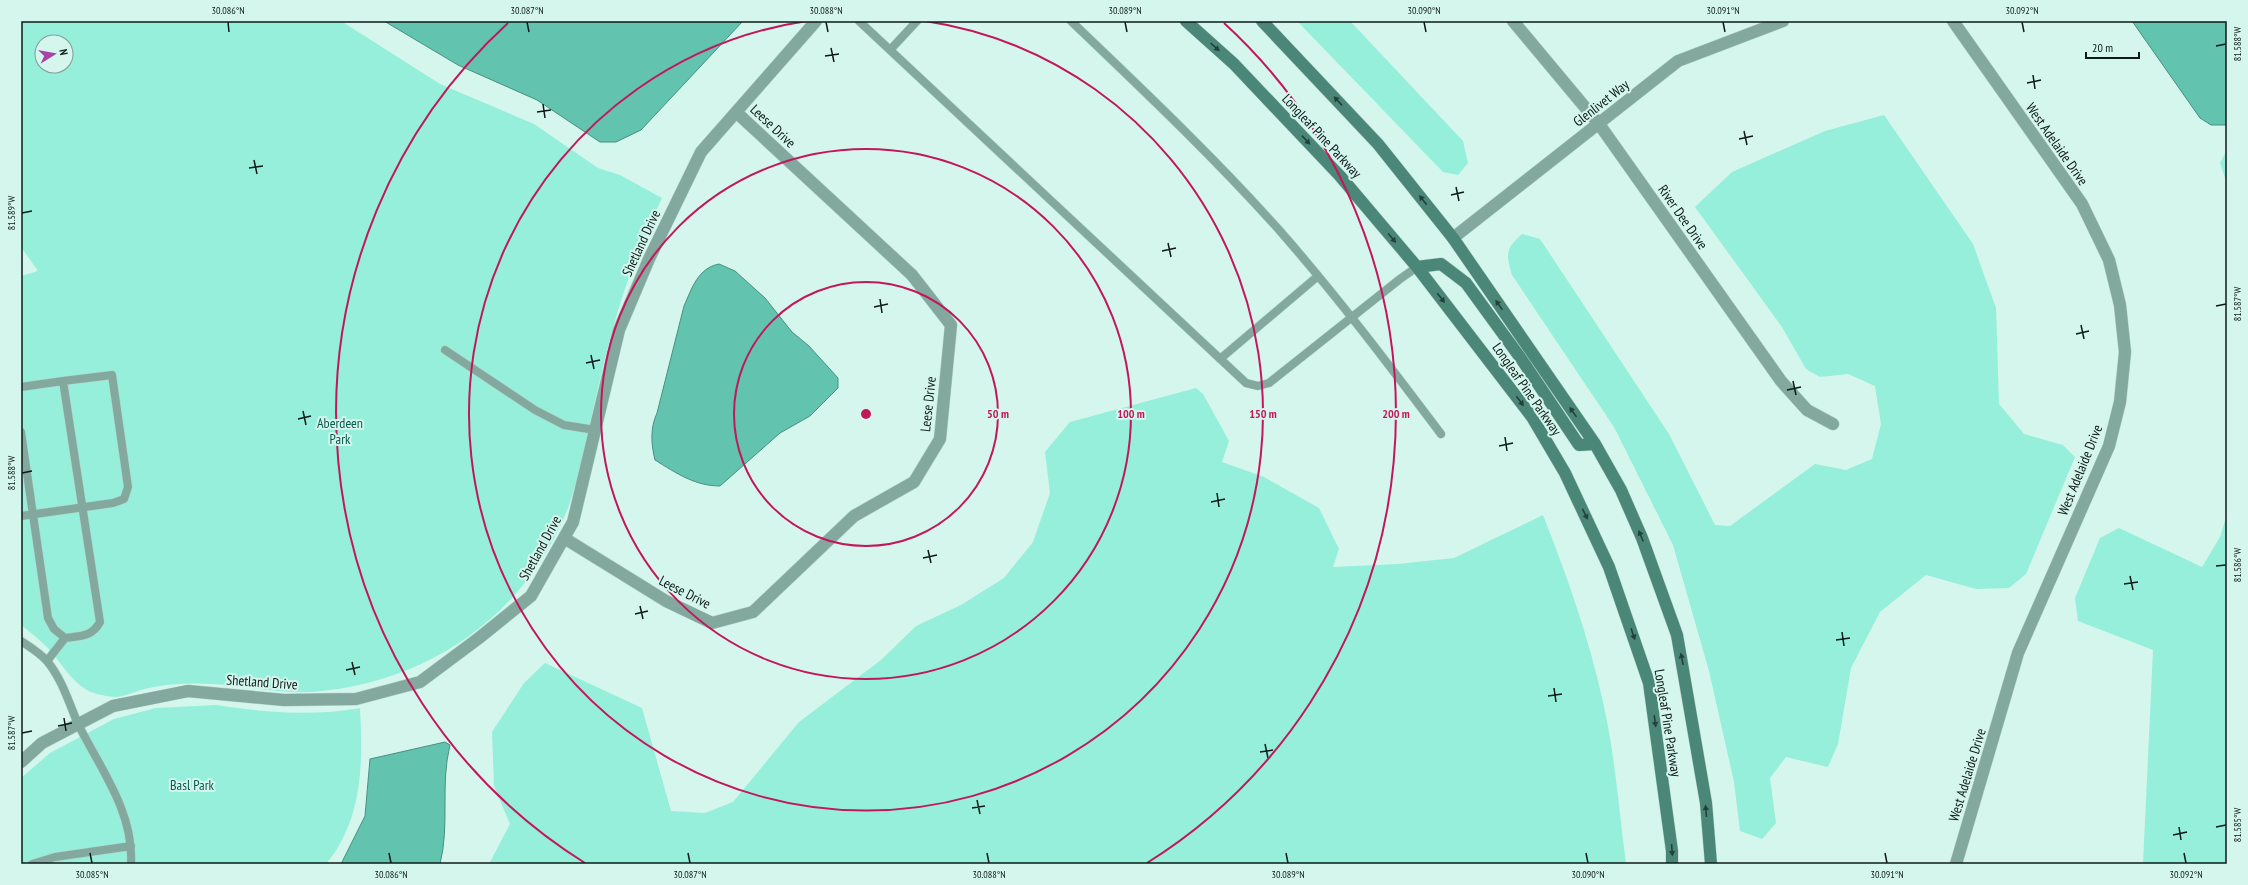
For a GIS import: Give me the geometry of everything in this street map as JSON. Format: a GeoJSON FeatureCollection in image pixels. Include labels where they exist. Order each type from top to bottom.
{"type":"FeatureCollection","features":[{"type":"Feature","properties":{"kind":"main road","name":"Longleaf Pine Parkway"},"geometry":{"type":"LineString","coordinates":[[1186,21],[1234,64],[1340,176],[1417,267],[1532,417],[1565,473],[1609,567],[1649,683],[1672,851],[1672,864]]}},
{"type":"Feature","properties":{"kind":"main road","name":"Longleaf Pine Parkway"},"geometry":{"type":"LineString","coordinates":[[1262,21],[1378,144],[1453,238],[1595,444],[1620,490],[1642,538],[1677,635],[1706,803],[1711,864]]}},
{"type":"Feature","properties":{"kind":"main road"},"geometry":{"type":"LineString","coordinates":[[1417,267],[1441,264],[1466,283],[1522,360],[1579,445],[1595,444]]}},
{"type":"Feature","properties":{"kind":"street","name":"Shetland Drive"},"geometry":{"type":"LineString","coordinates":[[21,762],[42,743],[113,706],[188,691],[284,700],[356,699],[420,682],[531,596],[573,522],[619,330],[649,259],[701,152],[816,21]]}},
{"type":"Feature","properties":{"kind":"street","name":"River Dee Drive"},"geometry":{"type":"LineString","coordinates":[[1513,21],[1599,124],[1781,381],[1807,410],[1833,424]]}},
{"type":"Feature","properties":{"kind":"street","name":"Glenlivet Way"},"geometry":{"type":"LineString","coordinates":[[1453,238],[1678,61],[1783,21]]}},
{"type":"Feature","properties":{"kind":"street","name":"West Adelaide Drive"},"geometry":{"type":"LineString","coordinates":[[1953,21],[2082,204],[2109,260],[2120,305],[2125,352],[2120,402],[2109,446],[2018,653],[1956,864]]}},
{"type":"Feature","properties":{"kind":"street","name":"Leese Drive"},"geometry":{"type":"LineString","coordinates":[[564,538],[666,601],[712,623],[753,612],[854,516],[914,482],[940,439],[951,326],[912,275],[736,112]]}},
{"type":"Feature","properties":{"kind":"lane"},"geometry":{"type":"LineString","coordinates":[[859,21],[1246,383],[1258,386],[1269,382],[1400,278],[1417,267]]}},
{"type":"Feature","properties":{"kind":"lane"},"geometry":{"type":"LineString","coordinates":[[890,50],[917,21]]}},
{"type":"Feature","properties":{"kind":"lane"},"geometry":{"type":"LineString","coordinates":[[1071,21],[1211,158],[1271,221],[1353,316],[1441,434]]}},
{"type":"Feature","properties":{"kind":"lane"},"geometry":{"type":"LineString","coordinates":[[1220,359],[1318,276]]}},
{"type":"Feature","properties":{"kind":"lane"},"geometry":{"type":"LineString","coordinates":[[445,350],[535,410],[564,424],[595,430]]}},
{"type":"Feature","properties":{"kind":"lane"},"geometry":{"type":"LineString","coordinates":[[21,387],[112,375],[128,487],[124,499],[114,503],[21,516]]}},
{"type":"Feature","properties":{"kind":"lane"},"geometry":{"type":"LineString","coordinates":[[47,661],[65,638],[89,634],[96,630],[100,622],[63,381]]}},
{"type":"Feature","properties":{"kind":"lane"},"geometry":{"type":"LineString","coordinates":[[21,432],[48,618],[54,629],[65,638]]}},
{"type":"Feature","properties":{"kind":"lane"},"geometry":{"type":"LineString","coordinates":[[21,641],[47,661],[58,677],[79,724],[103,769],[126,818],[131,846],[131,864]]}},
{"type":"Feature","properties":{"kind":"lane"},"geometry":{"type":"LineString","coordinates":[[32,864],[55,857],[131,846]]}},
{"type":"Feature","properties":{"kind":"green space","name":"Aberdeen Park"},"geometry":{"type":"Polygon","coordinates":[[[21,21],[341,21],[440,84],[534,124],[598,168],[620,175],[662,198],[647,231],[622,297],[601,373],[578,475],[568,508],[549,547],[526,582],[498,612],[466,638],[432,659],[394,675],[353,686],[311,692],[283,691],[226,685],[193,684],[160,686],[116,697],[101,695],[93,693],[81,686],[47,647],[21,625],[21,276],[38,271],[21,247],[21,21]]]}},
{"type":"Feature","properties":{"kind":"green space"},"geometry":{"type":"Polygon","coordinates":[[[1297,21],[1350,21],[1463,141],[1468,163],[1458,175],[1443,172],[1297,21]]]}},
{"type":"Feature","properties":{"kind":"green space"},"geometry":{"type":"Polygon","coordinates":[[[1884,115],[1973,244],[1996,308],[1999,404],[2024,434],[2063,445],[2075,457],[2026,574],[2009,588],[1976,589],[1926,575],[1880,612],[1851,668],[1838,744],[1828,767],[1786,757],[1770,778],[1776,823],[1762,839],[1740,831],[1734,782],[1709,671],[1673,545],[1614,427],[1512,275],[1508,252],[1512,244],[1522,234],[1540,239],[1669,434],[1715,525],[1730,526],[1815,464],[1846,470],[1872,459],[1881,424],[1875,386],[1848,374],[1820,377],[1806,369],[1782,327],[1695,207],[1732,172],[1825,131],[1884,115]]]}},
{"type":"Feature","properties":{"kind":"green space"},"geometry":{"type":"Polygon","coordinates":[[[2227,150],[2227,184],[2220,163],[2227,150]]]}},
{"type":"Feature","properties":{"kind":"green space"},"geometry":{"type":"Polygon","coordinates":[[[1196,388],[1203,394],[1229,441],[1222,462],[1264,477],[1319,508],[1339,549],[1333,567],[1398,564],[1454,558],[1543,515],[1577,607],[1597,678],[1611,742],[1626,864],[489,864],[510,824],[494,786],[492,732],[524,683],[545,663],[642,708],[671,811],[705,813],[733,802],[799,722],[881,660],[916,626],[961,605],[1004,578],[1033,542],[1050,493],[1045,452],[1070,422],[1196,388]]]}},
{"type":"Feature","properties":{"kind":"green space"},"geometry":{"type":"Polygon","coordinates":[[[2227,514],[2227,864],[2143,864],[2153,650],[2078,621],[2075,598],[2100,538],[2119,528],[2202,567],[2220,537],[2227,514]]]}},
{"type":"Feature","properties":{"kind":"green space","name":"Basl Park"},"geometry":{"type":"Polygon","coordinates":[[[215,705],[251,710],[306,713],[342,711],[360,708],[360,769],[354,810],[338,847],[326,864],[21,864],[21,778],[50,753],[114,719],[156,708],[215,705]]]}},
{"type":"Feature","properties":{"kind":"shaded area"},"geometry":{"type":"Polygon","coordinates":[[[384,21],[743,21],[641,130],[616,142],[600,142],[537,100],[458,65],[384,21]]]}},
{"type":"Feature","properties":{"kind":"shaded area"},"geometry":{"type":"Polygon","coordinates":[[[2132,21],[2227,21],[2227,125],[2211,125],[2200,118],[2132,21]]]}},
{"type":"Feature","properties":{"kind":"shaded area"},"geometry":{"type":"Polygon","coordinates":[[[719,264],[735,271],[765,298],[792,332],[809,346],[838,378],[838,388],[810,416],[780,433],[720,486],[702,484],[686,478],[655,460],[652,436],[653,424],[684,306],[693,286],[701,274],[712,266],[719,264]]]}},
{"type":"Feature","properties":{"kind":"shaded area"},"geometry":{"type":"Polygon","coordinates":[[[445,742],[450,745],[447,760],[443,849],[440,864],[341,864],[365,816],[370,759],[445,742]]]}}]}
